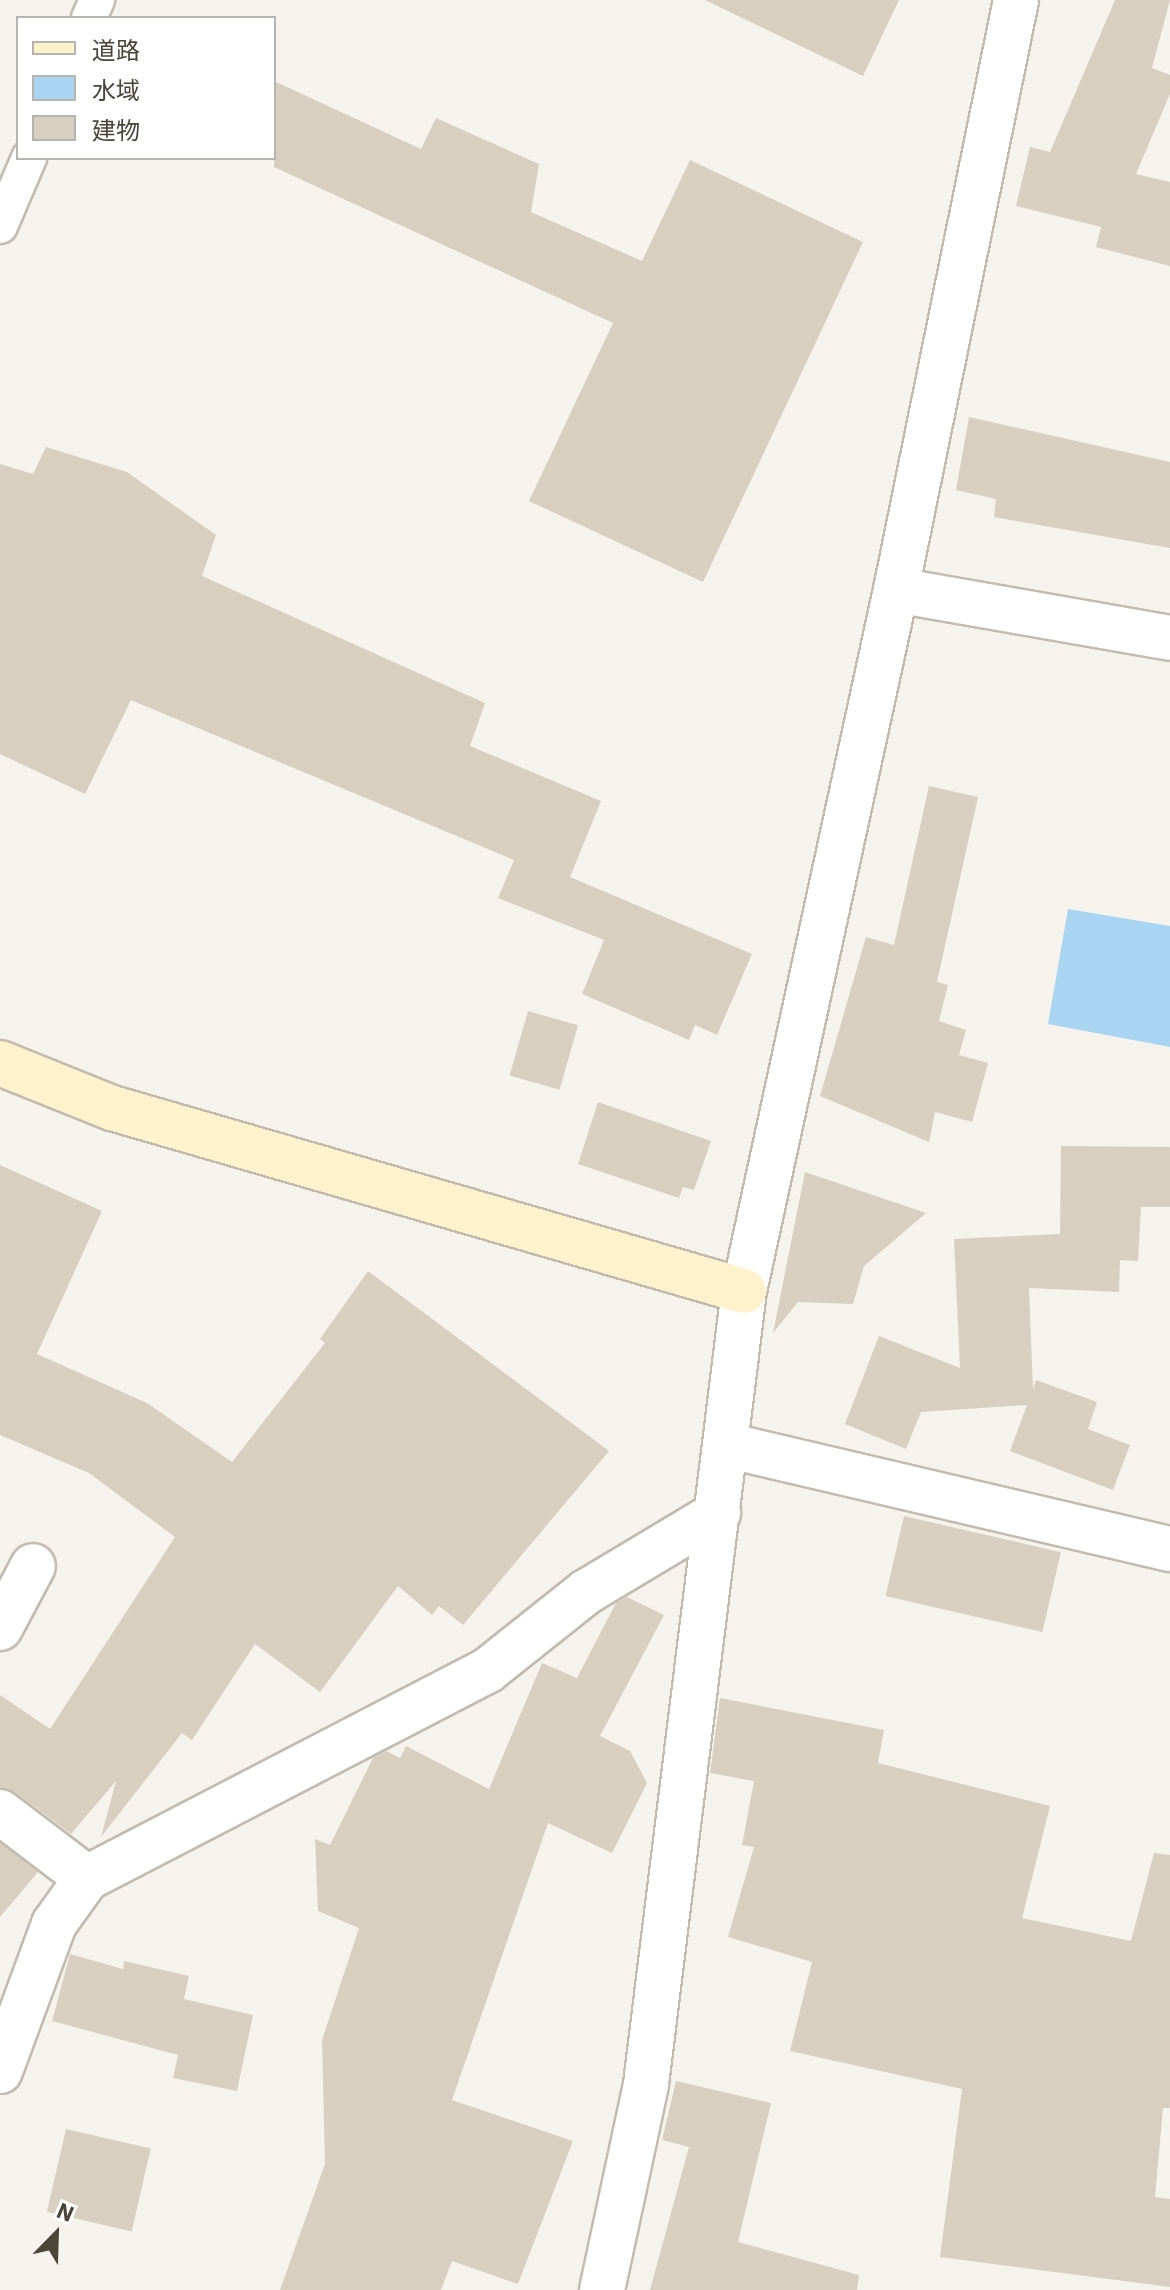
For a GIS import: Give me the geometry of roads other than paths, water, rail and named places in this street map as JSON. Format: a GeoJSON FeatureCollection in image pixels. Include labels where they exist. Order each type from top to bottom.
{"type":"FeatureCollection","features":[{"type":"Feature","properties":{"kind":"street"},"geometry":{"type":"LineString","coordinates":[[602,2290],[646,2084],[744,1291],[896,590],[1016,0]]}},
{"type":"Feature","properties":{"kind":"street"},"geometry":{"type":"LineString","coordinates":[[896,590],[1170,638]]}},
{"type":"Feature","properties":{"kind":"street"},"geometry":{"type":"LineString","coordinates":[[0,1063],[112,1108],[744,1291]]}},
{"type":"Feature","properties":{"kind":"street"},"geometry":{"type":"LineString","coordinates":[[726,1445],[1170,1549]]}},
{"type":"Feature","properties":{"kind":"street"},"geometry":{"type":"LineString","coordinates":[[0,2071],[54,1924],[87,1878],[488,1670],[586,1592],[718,1513]]}},
{"type":"Feature","properties":{"kind":"street"},"geometry":{"type":"LineString","coordinates":[[0,1628],[33,1566]]}},
{"type":"Feature","properties":{"kind":"street"},"geometry":{"type":"LineString","coordinates":[[0,1812],[87,1878]]}},
{"type":"Feature","properties":{"kind":"lane"},"geometry":{"type":"LineString","coordinates":[[0,226],[28,160]]}},
{"type":"Feature","properties":{"kind":"water"},"geometry":{"type":"Polygon","coordinates":[[[1068,909],[1170,926],[1170,1047],[1048,1024],[1068,909]]]}}]}
